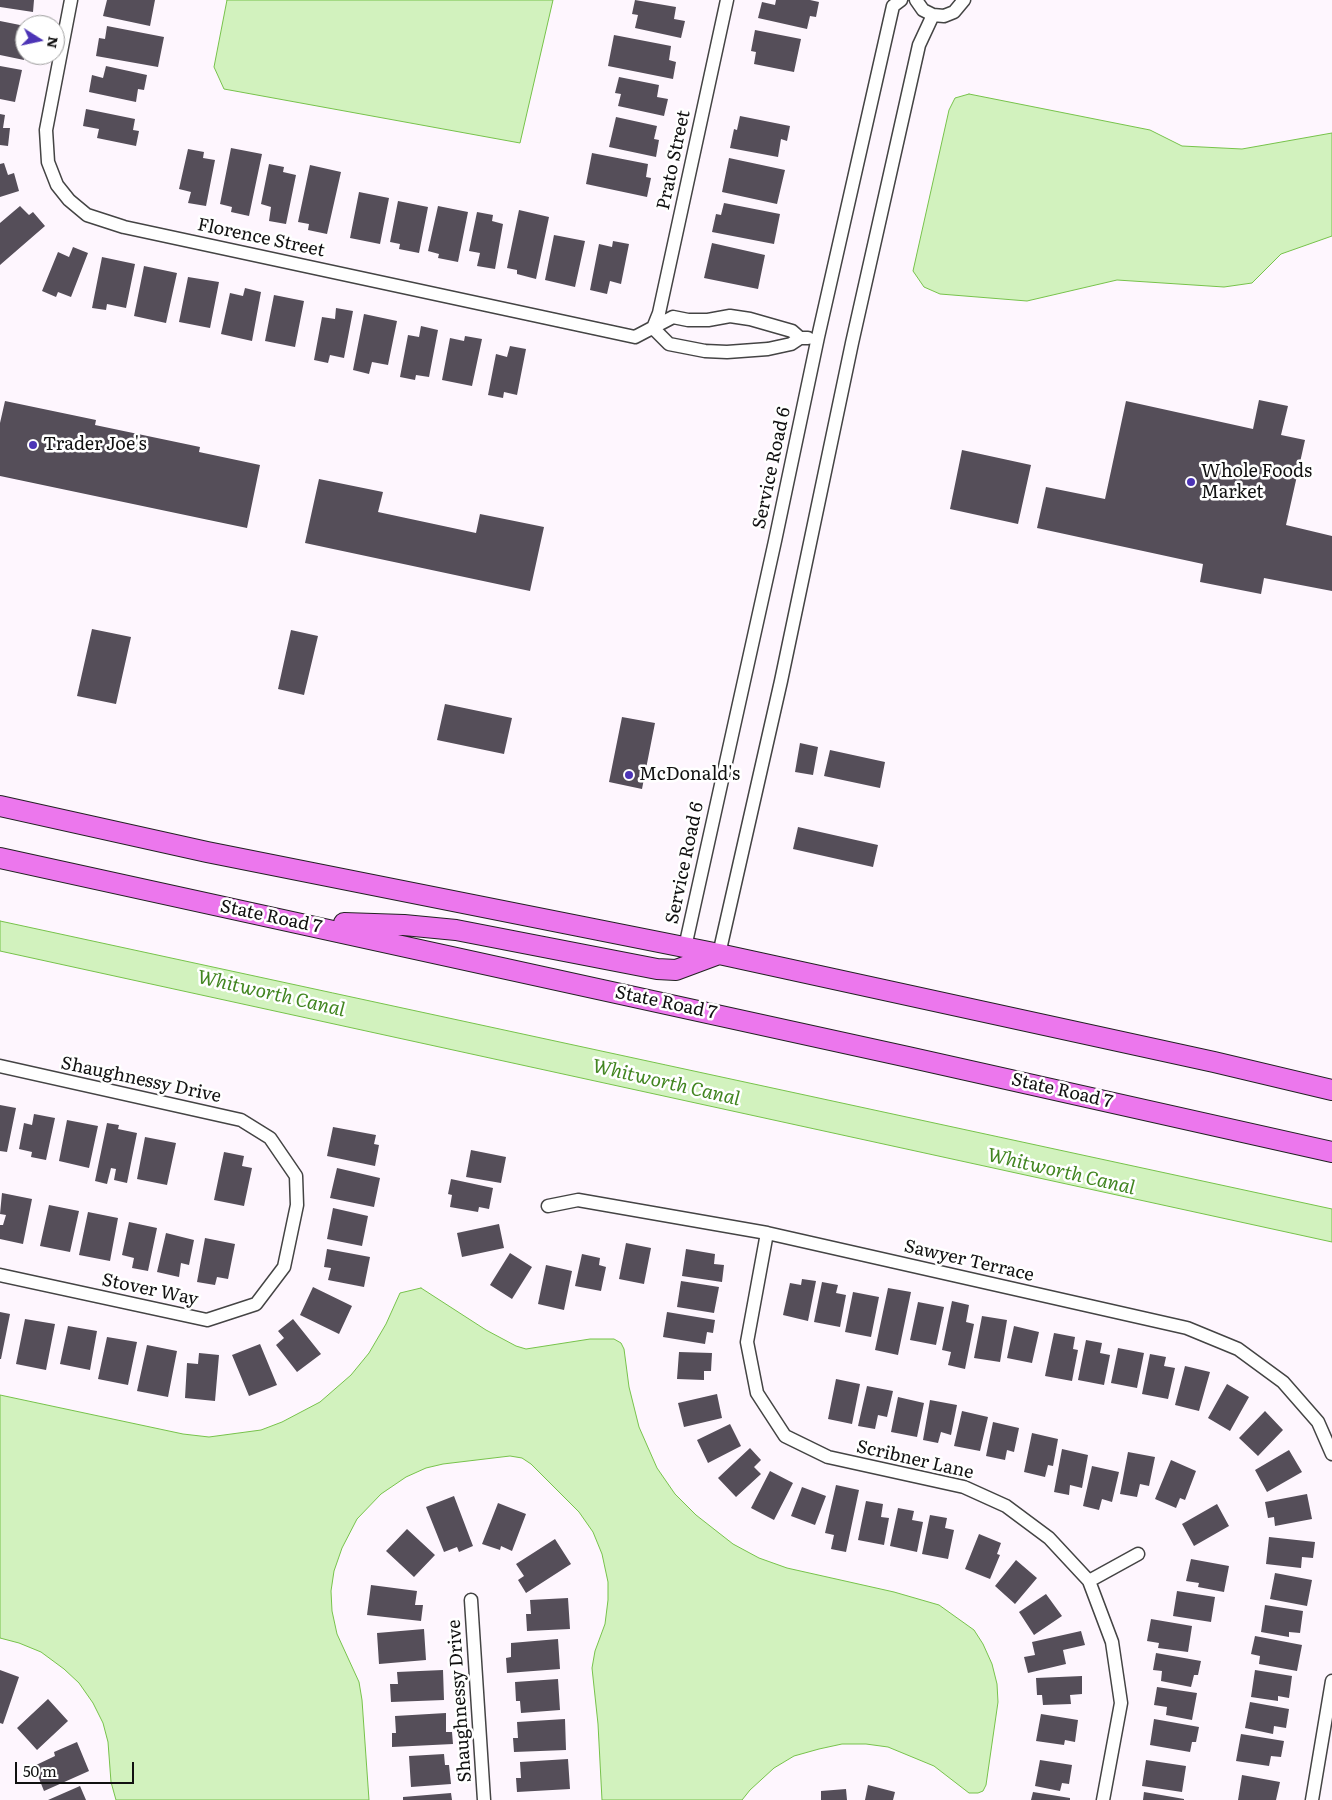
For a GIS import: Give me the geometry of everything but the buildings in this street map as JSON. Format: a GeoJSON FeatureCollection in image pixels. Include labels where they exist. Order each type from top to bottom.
{"type":"FeatureCollection","features":[{"type":"Feature","properties":{"kind":"main road"},"geometry":{"type":"LineString","coordinates":[[0,806],[206,852],[719,954],[1214,1062],[1332,1090]]}},
{"type":"Feature","properties":{"kind":"main road","name":"State Road 7"},"geometry":{"type":"LineString","coordinates":[[0,858],[297,922],[1332,1152]]}},
{"type":"Feature","properties":{"kind":"main road"},"geometry":{"type":"LineString","coordinates":[[297,922],[404,925],[456,930],[657,969],[676,970],[719,954]]}},
{"type":"Feature","properties":{"kind":"street","name":"Florence Street"},"geometry":{"type":"LineString","coordinates":[[71,0],[46,130],[48,162],[57,185],[69,200],[87,215],[124,227],[636,337],[673,317],[688,320],[708,320],[730,316],[750,319],[792,331],[800,338]]}},
{"type":"Feature","properties":{"kind":"street","name":"Prato Street"},"geometry":{"type":"LineString","coordinates":[[653,328],[661,304],[726,0]]}},
{"type":"Feature","properties":{"kind":"street","name":"Service Road 6"},"geometry":{"type":"LineString","coordinates":[[684,947],[893,6],[901,0]]}},
{"type":"Feature","properties":{"kind":"street"},"geometry":{"type":"LineString","coordinates":[[916,0],[922,10],[933,15],[944,16],[954,12],[964,0]]}},
{"type":"Feature","properties":{"kind":"street"},"geometry":{"type":"LineString","coordinates":[[719,954],[781,682],[852,343],[919,45],[933,15]]}},
{"type":"Feature","properties":{"kind":"street","name":"Florence Street"},"geometry":{"type":"LineString","coordinates":[[653,328],[668,344],[705,351],[727,352],[768,349],[791,344],[800,338],[818,337]]}},
{"type":"Feature","properties":{"kind":"street","name":"Shaughnessy Drive"},"geometry":{"type":"LineString","coordinates":[[0,1066],[241,1120],[270,1138]]}},
{"type":"Feature","properties":{"kind":"street","name":"Stover Way"},"geometry":{"type":"LineString","coordinates":[[0,1275],[207,1320],[256,1304],[284,1266],[297,1205],[296,1176],[270,1138]]}},
{"type":"Feature","properties":{"kind":"street","name":"Sawyer Terrace"},"geometry":{"type":"LineString","coordinates":[[548,1206],[578,1200],[767,1233],[1187,1328],[1238,1349],[1283,1382],[1318,1422],[1332,1454]]}},
{"type":"Feature","properties":{"kind":"street","name":"Scribner Lane"},"geometry":{"type":"LineString","coordinates":[[767,1233],[747,1342],[757,1393],[785,1436],[828,1457],[964,1487],[1006,1506],[1049,1538],[1089,1581],[1112,1642],[1121,1703],[1103,1800]]}},
{"type":"Feature","properties":{"kind":"street"},"geometry":{"type":"LineString","coordinates":[[1089,1581],[1138,1554]]}},
{"type":"Feature","properties":{"kind":"street","name":"Shaughnessy Drive"},"geometry":{"type":"LineString","coordinates":[[471,1600],[484,1800]]}},
{"type":"Feature","properties":{"kind":"street"},"geometry":{"type":"LineString","coordinates":[[1312,1800],[1332,1681]]}},
{"type":"Feature","properties":{"kind":"water"},"geometry":{"type":"Polygon","coordinates":[[[227,0],[553,0],[520,143],[224,89],[214,67],[227,0]]]}},
{"type":"Feature","properties":{"kind":"water"},"geometry":{"type":"Polygon","coordinates":[[[969,94],[1150,130],[1182,146],[1242,149],[1332,133],[1332,236],[1281,254],[1252,283],[1224,287],[1117,280],[1027,301],[940,294],[924,287],[913,271],[949,110],[955,98],[969,94]]]}},
{"type":"Feature","properties":{"kind":"water","name":"Whitworth Canal"},"geometry":{"type":"Polygon","coordinates":[[[0,921],[1332,1209],[1332,1242],[0,951],[0,921]]]}},
{"type":"Feature","properties":{"kind":"water"},"geometry":{"type":"Polygon","coordinates":[[[421,1288],[486,1330],[516,1346],[526,1349],[590,1339],[614,1339],[621,1343],[624,1349],[629,1387],[639,1427],[657,1468],[675,1494],[696,1515],[733,1544],[759,1558],[787,1568],[894,1592],[939,1605],[974,1630],[992,1664],[997,1684],[998,1702],[986,1785],[983,1791],[969,1793],[934,1766],[888,1747],[866,1744],[842,1744],[794,1756],[774,1768],[742,1800],[602,1800],[598,1724],[592,1668],[595,1651],[605,1624],[608,1600],[608,1582],[602,1554],[593,1532],[579,1512],[531,1464],[522,1458],[510,1456],[443,1464],[426,1468],[406,1477],[381,1494],[357,1519],[342,1548],[334,1571],[331,1591],[332,1611],[337,1634],[359,1682],[369,1800],[116,1800],[111,1782],[108,1742],[103,1723],[93,1703],[79,1683],[41,1652],[0,1638],[0,1395],[183,1434],[209,1437],[261,1430],[282,1422],[320,1402],[351,1375],[369,1353],[386,1324],[400,1293],[421,1288]]]}},
{"type":"Feature","properties":{"kind":"place","name":"Trader Joe's"},"geometry":{"type":"Point","coordinates":[33,445]}},
{"type":"Feature","properties":{"kind":"place","name":"Whole Foods Market"},"geometry":{"type":"Point","coordinates":[1191,482]}},
{"type":"Feature","properties":{"kind":"place","name":"McDonald's"},"geometry":{"type":"Point","coordinates":[629,775]}}]}
